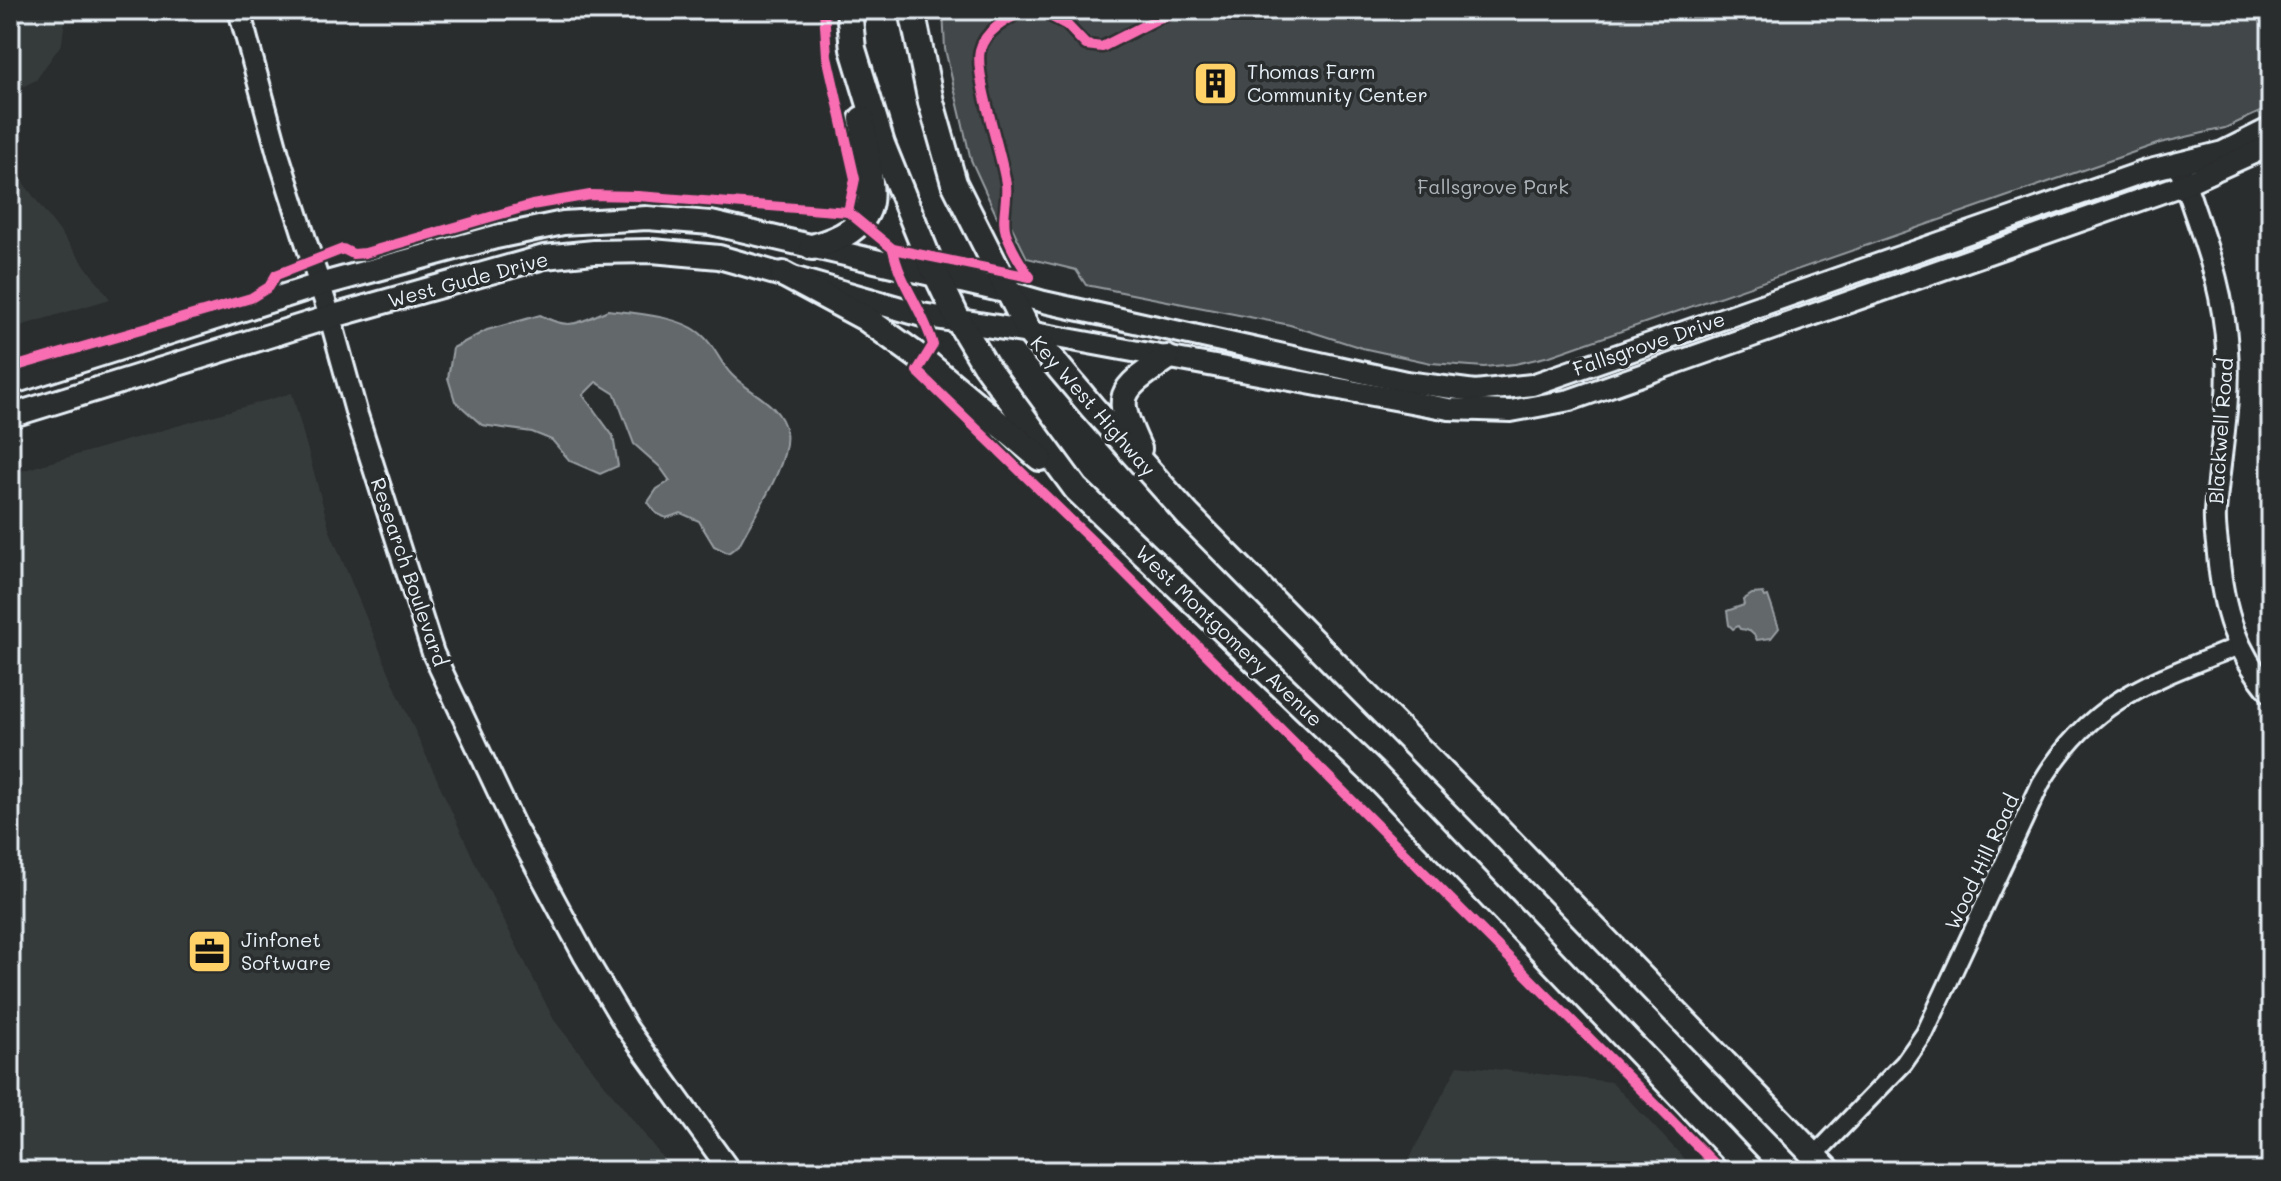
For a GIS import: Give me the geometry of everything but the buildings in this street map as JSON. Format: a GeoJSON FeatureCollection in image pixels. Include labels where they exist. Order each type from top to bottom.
{"type":"FeatureCollection","features":[{"type":"Feature","properties":{"kind":"main road","name":"West Montgomery Avenue"},"geometry":{"type":"LineString","coordinates":[[849,10],[853,49],[896,182],[927,255],[958,320],[992,375],[1076,489],[1376,776],[1752,1171]]}},
{"type":"Feature","properties":{"kind":"main road"},"geometry":{"type":"LineString","coordinates":[[912,10],[931,102],[954,183],[1009,292]]}},
{"type":"Feature","properties":{"kind":"main road"},"geometry":{"type":"LineString","coordinates":[[812,247],[845,234],[860,222],[870,202],[853,49]]}},
{"type":"Feature","properties":{"kind":"main road","name":"West Gude Drive"},"geometry":{"type":"LineString","coordinates":[[10,383],[319,285],[496,237],[563,223],[647,218],[711,223],[1009,292]]}},
{"type":"Feature","properties":{"kind":"main road","name":"West Gude Drive"},"geometry":{"type":"LineString","coordinates":[[10,416],[330,317],[544,257],[594,252],[652,251],[719,257],[922,315],[1029,332]]}},
{"type":"Feature","properties":{"kind":"main road"},"geometry":{"type":"LineString","coordinates":[[783,274],[865,318],[923,360],[1076,489]]}},
{"type":"Feature","properties":{"kind":"main road","name":"Key West Highway"},"geometry":{"type":"LineString","coordinates":[[1009,292],[1029,332],[1187,514],[1822,1163]]}},
{"type":"Feature","properties":{"kind":"main road"},"geometry":{"type":"LineString","coordinates":[[1150,473],[1122,410],[1124,397],[1135,380],[1167,358]]}},
{"type":"Feature","properties":{"kind":"street","name":"Research Boulevard"},"geometry":{"type":"LineString","coordinates":[[239,10],[278,154],[433,653],[515,827],[585,957],[627,1028],[730,1171]]}},
{"type":"Feature","properties":{"kind":"street","name":"Fallsgrove Drive"},"geometry":{"type":"LineString","coordinates":[[1009,292],[1406,382],[1475,391],[1532,385],[2146,171],[2223,152],[2271,128]]}},
{"type":"Feature","properties":{"kind":"street","name":"Fallsgrove Drive"},"geometry":{"type":"LineString","coordinates":[[1029,332],[1449,409],[1511,411],[1570,400],[2185,184],[2271,145]]}},
{"type":"Feature","properties":{"kind":"street","name":"Blackwell Road"},"geometry":{"type":"LineString","coordinates":[[2178,164],[2209,249],[2223,302],[2228,352],[2227,411],[2215,516],[2220,574],[2227,611],[2239,646],[2250,667],[2271,693]]}},
{"type":"Feature","properties":{"kind":"street","name":"Wood Hill Road"},"geometry":{"type":"LineString","coordinates":[[1822,1163],[1925,1033],[2041,783],[2057,755],[2103,710],[2134,689],[2239,646]]}},
{"type":"Feature","properties":{"kind":"shaded area"},"geometry":{"type":"Polygon","coordinates":[[[10,10],[66,10],[62,43],[36,80],[10,93],[10,10]]]}},
{"type":"Feature","properties":{"kind":"shaded area"},"geometry":{"type":"Polygon","coordinates":[[[10,165],[110,299],[10,329],[10,165]]]}},
{"type":"Feature","properties":{"kind":"shaded area"},"geometry":{"type":"Polygon","coordinates":[[[608,310],[658,316],[693,329],[707,339],[732,375],[771,406],[783,422],[786,444],[777,474],[739,545],[728,553],[714,546],[699,521],[681,513],[666,518],[656,513],[648,502],[657,489],[670,481],[660,467],[634,444],[615,394],[596,382],[583,395],[613,436],[618,466],[600,474],[570,461],[552,440],[532,432],[482,425],[455,401],[448,378],[453,348],[487,330],[540,315],[567,324],[608,310]]]}},
{"type":"Feature","properties":{"kind":"shaded area"},"geometry":{"type":"Polygon","coordinates":[[[292,393],[330,531],[399,696],[477,867],[554,1020],[673,1171],[24,1171],[10,1133],[10,474],[292,393]]]}},
{"type":"Feature","properties":{"kind":"shaded area"},"geometry":{"type":"Polygon","coordinates":[[[1763,593],[1765,597],[1768,596],[1779,628],[1771,638],[1757,640],[1749,631],[1738,626],[1733,629],[1729,625],[1727,611],[1744,605],[1743,600],[1752,594],[1763,593]]]}},
{"type":"Feature","properties":{"kind":"shaded area"},"geometry":{"type":"Polygon","coordinates":[[[1458,1065],[1612,1082],[1696,1171],[1403,1171],[1458,1065]]]}},
{"type":"Feature","properties":{"kind":"green space","name":"Fallsgrove Park"},"geometry":{"type":"Polygon","coordinates":[[[943,10],[2271,10],[2271,107],[2225,128],[2160,143],[1550,356],[1484,367],[1431,363],[1362,348],[1290,325],[1086,285],[1076,270],[1027,258],[1007,217],[998,219],[971,160],[945,49],[943,10]]]}},
{"type":"Feature","properties":{"kind":"cycle path"},"geometry":{"type":"LineString","coordinates":[[824,10],[827,56],[855,179],[848,212]]}},
{"type":"Feature","properties":{"kind":"cycle path"},"geometry":{"type":"LineString","coordinates":[[1025,10],[998,26],[987,37],[980,50],[979,62],[1006,184],[1005,228],[1013,250],[1030,277]]}},
{"type":"Feature","properties":{"kind":"cycle path"},"geometry":{"type":"LineString","coordinates":[[1039,10],[1067,25],[1086,45],[1102,47],[1159,18],[1182,10],[1205,10]]}},
{"type":"Feature","properties":{"kind":"cycle path"},"geometry":{"type":"LineString","coordinates":[[10,368],[251,298],[269,287],[276,275],[343,249],[353,254],[365,253],[532,205],[590,195],[638,196],[848,212]]}},
{"type":"Feature","properties":{"kind":"cycle path"},"geometry":{"type":"LineString","coordinates":[[848,212],[893,249],[1030,277]]}},
{"type":"Feature","properties":{"kind":"cycle path"},"geometry":{"type":"LineString","coordinates":[[893,249],[933,345],[917,371],[1115,563],[1722,1171]]}},
{"type":"Feature","properties":{"kind":"place","name":"Thomas Farm Community Center"},"geometry":{"type":"Point","coordinates":[1216,83]}},
{"type":"Feature","properties":{"kind":"place","name":"Jinfonet Software"},"geometry":{"type":"Point","coordinates":[210,952]}}]}
